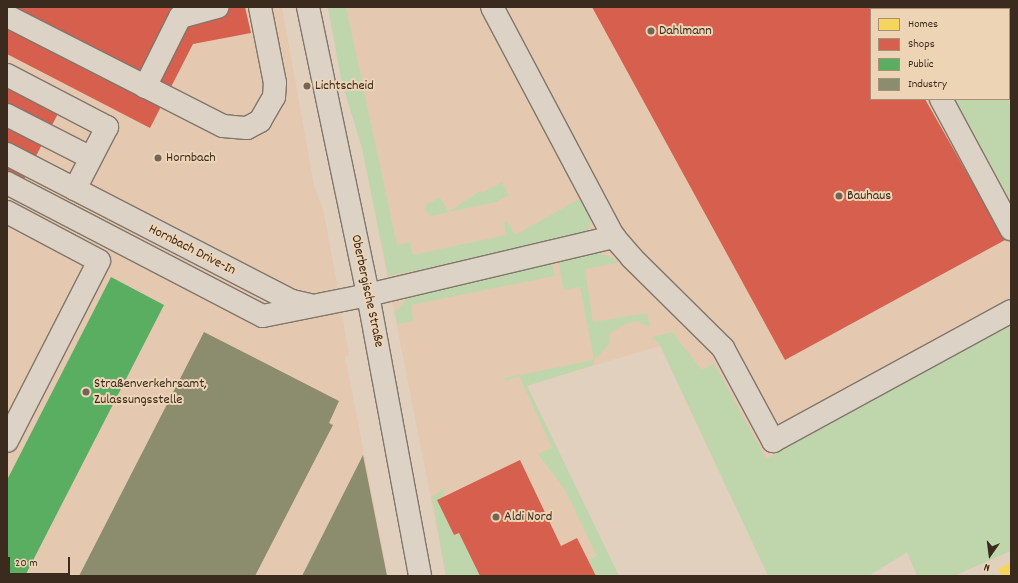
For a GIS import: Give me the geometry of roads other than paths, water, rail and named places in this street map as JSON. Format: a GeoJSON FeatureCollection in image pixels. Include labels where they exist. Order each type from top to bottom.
{"type":"FeatureCollection","features":[{"type":"Feature","properties":{"kind":"street"},"geometry":{"type":"LineString","coordinates":[[145,87],[180,17],[218,7]]}},
{"type":"Feature","properties":{"kind":"street"},"geometry":{"type":"LineString","coordinates":[[7,16],[166,98],[234,129],[247,128],[260,121],[274,97],[275,82],[260,7]]}},
{"type":"Feature","properties":{"kind":"street","name":"Oberbergische Straße"},"geometry":{"type":"LineString","coordinates":[[308,7],[368,295],[420,576]]}},
{"type":"Feature","properties":{"kind":"street"},"geometry":{"type":"LineString","coordinates":[[492,7],[614,237],[632,258],[723,348],[773,441],[1011,310]]}},
{"type":"Feature","properties":{"kind":"street"},"geometry":{"type":"LineString","coordinates":[[7,75],[107,127],[75,189]]}},
{"type":"Feature","properties":{"kind":"street"},"geometry":{"type":"LineString","coordinates":[[942,100],[1011,229]]}},
{"type":"Feature","properties":{"kind":"street"},"geometry":{"type":"LineString","coordinates":[[7,114],[91,158]]}},
{"type":"Feature","properties":{"kind":"street","name":"Hornbach Drive-In"},"geometry":{"type":"LineString","coordinates":[[7,154],[292,301],[310,305]]}},
{"type":"Feature","properties":{"kind":"street"},"geometry":{"type":"LineString","coordinates":[[7,184],[263,316],[310,305],[368,295],[614,237]]}},
{"type":"Feature","properties":{"kind":"street"},"geometry":{"type":"LineString","coordinates":[[7,212],[99,261],[7,441]]}},
{"type":"Feature","properties":{"kind":"place","name":"Dahlmann"},"geometry":{"type":"Point","coordinates":[651,31]}},
{"type":"Feature","properties":{"kind":"place","name":"Lichtscheid"},"geometry":{"type":"Point","coordinates":[307,86]}},
{"type":"Feature","properties":{"kind":"place","name":"Hornbach"},"geometry":{"type":"Point","coordinates":[158,158]}},
{"type":"Feature","properties":{"kind":"place","name":"Bauhaus"},"geometry":{"type":"Point","coordinates":[839,196]}},
{"type":"Feature","properties":{"kind":"place","name":"Straßenverkehrsamt, Zulassungsstelle"},"geometry":{"type":"Point","coordinates":[86,392]}},
{"type":"Feature","properties":{"kind":"place","name":"Aldi Nord"},"geometry":{"type":"Point","coordinates":[496,517]}}]}
